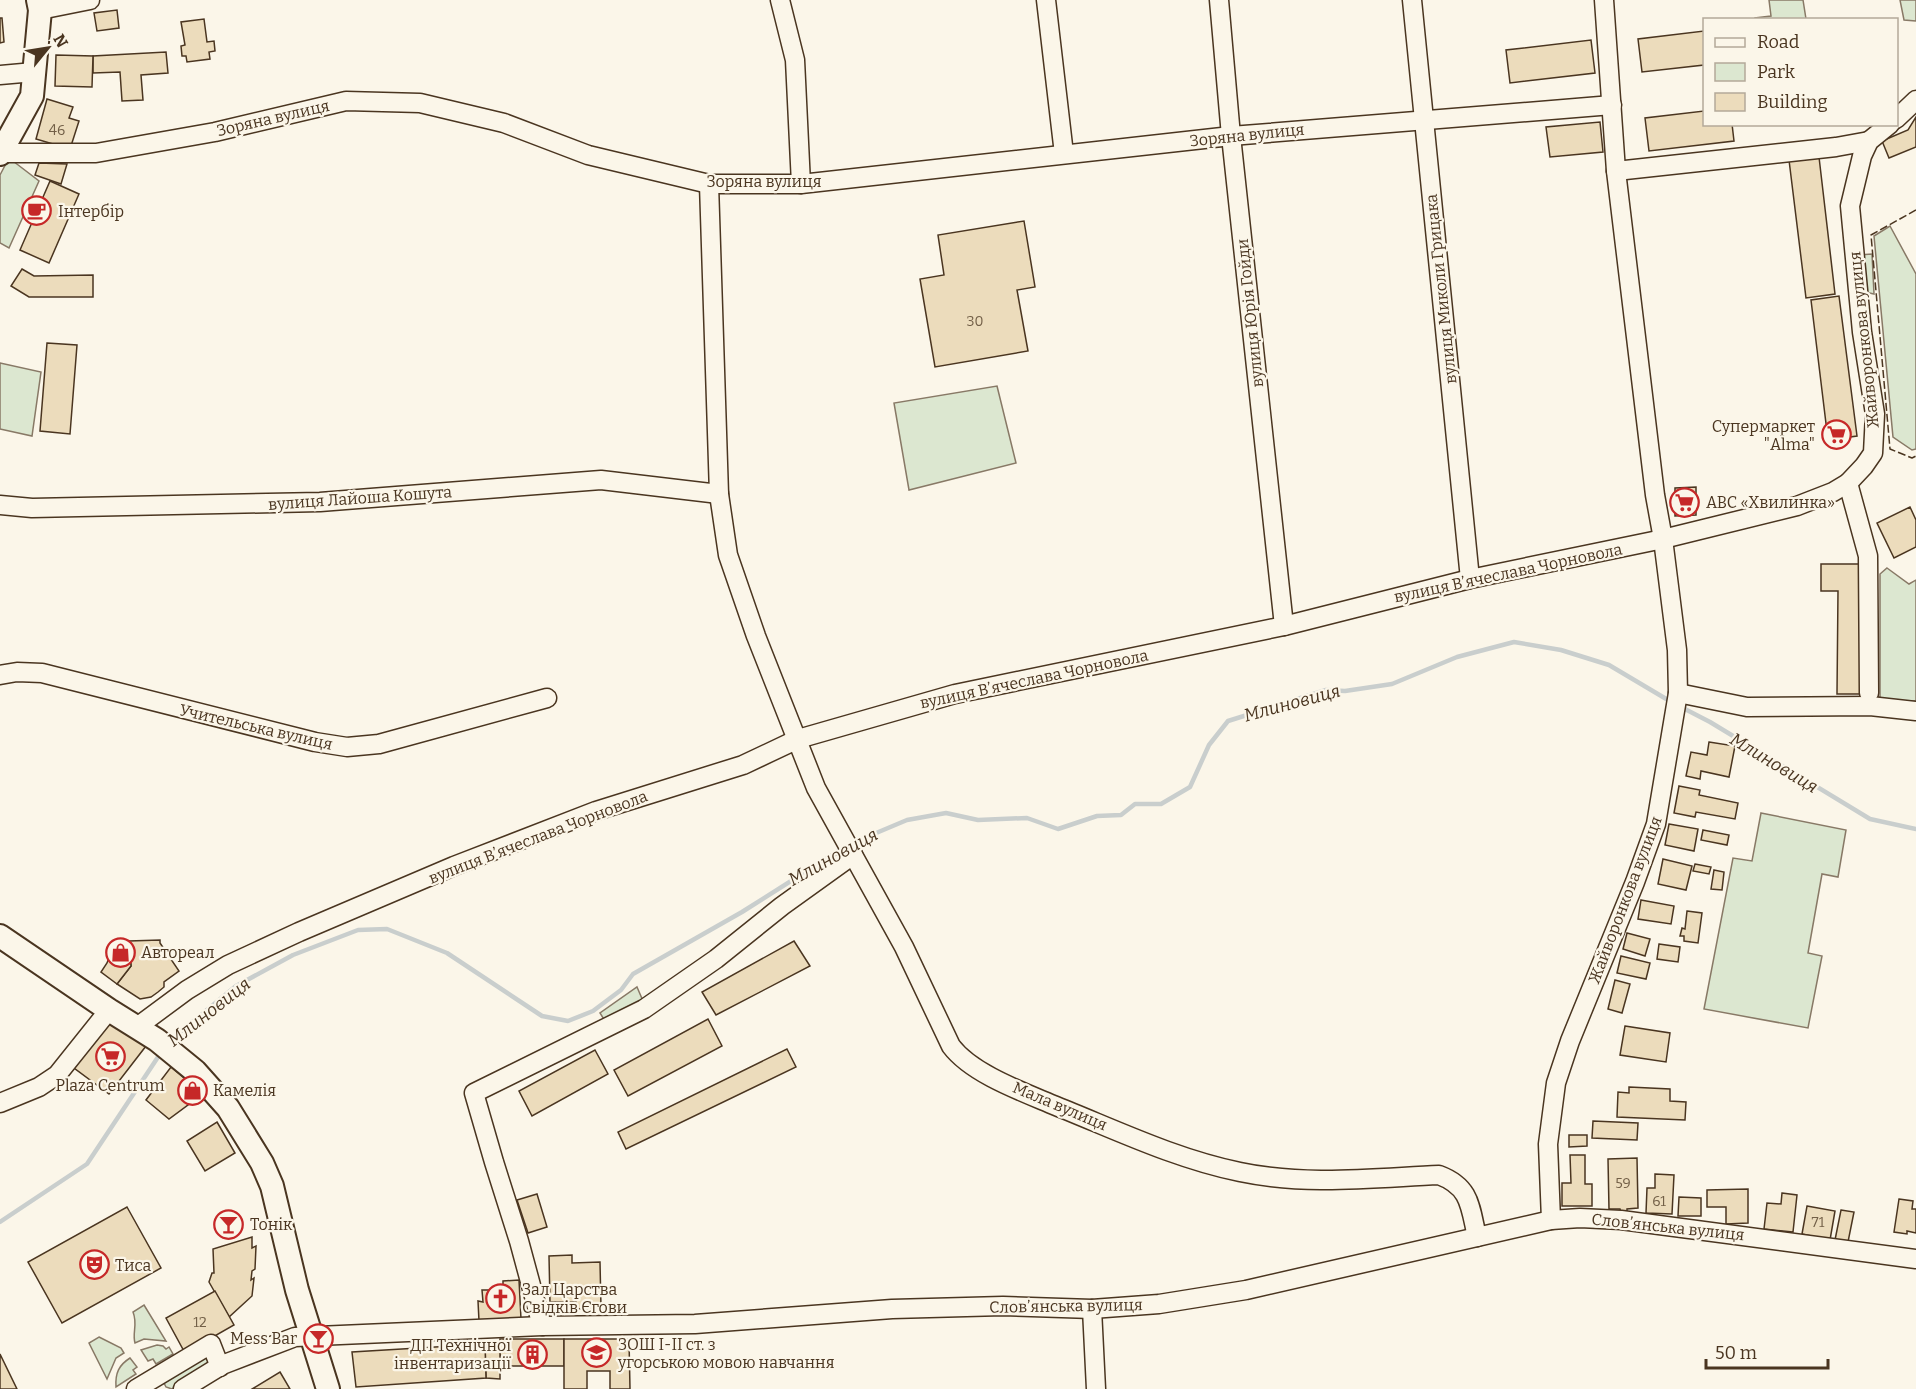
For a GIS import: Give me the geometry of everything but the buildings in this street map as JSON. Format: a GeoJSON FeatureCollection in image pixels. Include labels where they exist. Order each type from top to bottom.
{"type":"FeatureCollection","features":[{"type":"Feature","properties":{"kind":"main road"},"geometry":{"type":"LineString","coordinates":[[0,154],[32,96],[39,5]]}},
{"type":"Feature","properties":{"kind":"main road"},"geometry":{"type":"LineString","coordinates":[[0,936],[157,1040],[206,1083],[228,1108],[262,1163],[272,1186],[293,1277],[328,1389]]}},
{"type":"Feature","properties":{"kind":"street"},"geometry":{"type":"LineString","coordinates":[[39,5],[90,0]]}},
{"type":"Feature","properties":{"kind":"street"},"geometry":{"type":"LineString","coordinates":[[780,0],[795,60],[801,184]]}},
{"type":"Feature","properties":{"kind":"street"},"geometry":{"type":"LineString","coordinates":[[1046,0],[1064,154]]}},
{"type":"Feature","properties":{"kind":"street","name":"вулиця Юрія Гойди"},"geometry":{"type":"LineString","coordinates":[[1219,0],[1231,135],[1284,626]]}},
{"type":"Feature","properties":{"kind":"street","name":"вулиця Миколи Грицака"},"geometry":{"type":"LineString","coordinates":[[1412,0],[1470,579]]}},
{"type":"Feature","properties":{"kind":"street","name":"Жайворонкова вулиця"},"geometry":{"type":"LineString","coordinates":[[1551,1220],[1548,1144],[1556,1083],[1570,1041],[1635,882],[1656,824],[1678,693],[1677,650],[1663,539],[1653,484],[1616,171],[1604,0]]}},
{"type":"Feature","properties":{"kind":"street"},"geometry":{"type":"LineString","coordinates":[[0,75],[34,72]]}},
{"type":"Feature","properties":{"kind":"street"},"geometry":{"type":"LineString","coordinates":[[1898,117],[1916,100]]}},
{"type":"Feature","properties":{"kind":"street","name":"Зоряна вулиця"},"geometry":{"type":"LineString","coordinates":[[0,154],[96,153],[215,132],[346,101],[420,103],[504,123],[588,155],[710,184],[801,184],[1231,135],[1612,105]]}},
{"type":"Feature","properties":{"kind":"street"},"geometry":{"type":"LineString","coordinates":[[1616,171],[1836,147],[1869,141],[1888,126]]}},
{"type":"Feature","properties":{"kind":"street","name":"Жайворонкова вулиця"},"geometry":{"type":"LineString","coordinates":[[1663,539],[1797,506],[1833,492],[1848,483],[1873,453],[1875,414],[1862,332],[1850,206],[1862,156],[1869,141]]}},
{"type":"Feature","properties":{"kind":"street","name":"Мала вулиця"},"geometry":{"type":"LineString","coordinates":[[710,184],[719,494],[728,555],[756,636],[816,788],[904,947],[951,1046],[959,1057],[971,1066],[1032,1096],[1169,1152],[1239,1172],[1270,1177],[1329,1181],[1439,1175],[1460,1185],[1467,1196],[1477,1237]]}},
{"type":"Feature","properties":{"kind":"street","name":"вулиця Лайоша Кошута"},"geometry":{"type":"LineString","coordinates":[[0,505],[32,508],[320,502],[601,480],[719,494]]}},
{"type":"Feature","properties":{"kind":"street"},"geometry":{"type":"LineString","coordinates":[[1848,483],[1868,556],[1869,693]]}},
{"type":"Feature","properties":{"kind":"street","name":"вулиця Вʼячеслава Чорновола"},"geometry":{"type":"LineString","coordinates":[[137,1028],[187,990],[228,965],[298,932],[454,866],[596,811],[743,765],[798,739],[955,694],[1284,626],[1470,579],[1663,539]]}},
{"type":"Feature","properties":{"kind":"street","name":"Учительська вулиця"},"geometry":{"type":"LineString","coordinates":[[0,675],[17,672],[42,673],[315,742],[347,747],[379,744],[547,698]]}},
{"type":"Feature","properties":{"kind":"street"},"geometry":{"type":"LineString","coordinates":[[1678,693],[1747,707],[1870,706],[1916,711]]}},
{"type":"Feature","properties":{"kind":"street"},"geometry":{"type":"LineString","coordinates":[[542,1326],[474,1093],[644,1009],[716,959],[782,906],[854,855]]}},
{"type":"Feature","properties":{"kind":"street"},"geometry":{"type":"LineString","coordinates":[[0,1103],[39,1087],[57,1075],[109,1010]]}},
{"type":"Feature","properties":{"kind":"street","name":"Словʼянська вулиця"},"geometry":{"type":"LineString","coordinates":[[183,1389],[221,1366],[295,1337],[542,1326],[695,1324],[892,1309],[1003,1306],[1092,1309],[1159,1304],[1246,1290],[1551,1220],[1580,1218],[1621,1220],[1916,1259]]}},
{"type":"Feature","properties":{"kind":"street"},"geometry":{"type":"LineString","coordinates":[[1092,1309],[1096,1389]]}},
{"type":"Feature","properties":{"kind":"street"},"geometry":{"type":"LineString","coordinates":[[136,1389],[211,1344],[221,1366]]}},
{"type":"Feature","properties":{"kind":"green space"},"geometry":{"type":"Polygon","coordinates":[[[1769,0],[1803,0],[1806,18],[1755,18],[1771,16],[1769,0]]]}},
{"type":"Feature","properties":{"kind":"green space"},"geometry":{"type":"Polygon","coordinates":[[[1900,0],[1916,0],[1916,21],[1904,20],[1900,0]]]}},
{"type":"Feature","properties":{"kind":"green space"},"geometry":{"type":"Polygon","coordinates":[[[9,158],[39,181],[9,248],[0,243],[0,175],[9,158]]]}},
{"type":"Feature","properties":{"kind":"green space"},"geometry":{"type":"Polygon","coordinates":[[[1890,226],[1916,274],[1916,449],[1912,450],[1893,437],[1874,236],[1890,226]]]}},
{"type":"Feature","properties":{"kind":"green space"},"geometry":{"type":"Polygon","coordinates":[[[1872,254],[1874,294],[1860,291],[1858,255],[1872,254]]]}},
{"type":"Feature","properties":{"kind":"green space"},"geometry":{"type":"Polygon","coordinates":[[[0,363],[41,372],[32,436],[0,429],[0,363]]]}},
{"type":"Feature","properties":{"kind":"green space"},"geometry":{"type":"Polygon","coordinates":[[[997,386],[1016,463],[909,490],[894,403],[997,386]]]}},
{"type":"Feature","properties":{"kind":"green space"},"geometry":{"type":"Polygon","coordinates":[[[1887,568],[1909,584],[1916,580],[1916,701],[1880,701],[1880,574],[1887,568]]]}},
{"type":"Feature","properties":{"kind":"green space"},"geometry":{"type":"Polygon","coordinates":[[[1761,813],[1846,830],[1838,877],[1822,874],[1808,953],[1822,956],[1808,1028],[1704,1009],[1733,858],[1752,861],[1761,813]]]}},
{"type":"Feature","properties":{"kind":"green space"},"geometry":{"type":"Polygon","coordinates":[[[637,987],[643,1001],[605,1021],[600,1013],[637,987]]]}},
{"type":"Feature","properties":{"kind":"green space"},"geometry":{"type":"Polygon","coordinates":[[[144,1305],[166,1341],[144,1339],[135,1343],[133,1312],[144,1305]]]}},
{"type":"Feature","properties":{"kind":"green space"},"geometry":{"type":"Polygon","coordinates":[[[99,1337],[121,1348],[124,1353],[116,1358],[107,1379],[89,1343],[99,1337]]]}},
{"type":"Feature","properties":{"kind":"green space"},"geometry":{"type":"Polygon","coordinates":[[[157,1345],[166,1349],[169,1347],[173,1354],[156,1364],[153,1359],[148,1361],[141,1350],[157,1345]]]}},
{"type":"Feature","properties":{"kind":"green space"},"geometry":{"type":"Polygon","coordinates":[[[206,1357],[208,1367],[172,1389],[166,1387],[164,1383],[206,1357]]]}},
{"type":"Feature","properties":{"kind":"green space"},"geometry":{"type":"Polygon","coordinates":[[[130,1358],[137,1367],[133,1370],[136,1374],[116,1387],[118,1370],[130,1358]]]}},
{"type":"Feature","properties":{"kind":"waterway","name":"Млиновиця"},"geometry":{"type":"LineString","coordinates":[[850,844],[907,820],[946,813],[978,820],[1027,818],[1058,829],[1097,816],[1121,815],[1135,804],[1161,804],[1190,787],[1209,745],[1228,721],[1326,690],[1345,691],[1392,684],[1457,657],[1514,642],[1561,650],[1609,665],[1673,703]]}},
{"type":"Feature","properties":{"kind":"waterway","name":"Млиновиця"},"geometry":{"type":"LineString","coordinates":[[1681,707],[1710,722],[1870,819],[1916,829]]}},
{"type":"Feature","properties":{"kind":"waterway","name":"Млиновиця"},"geometry":{"type":"LineString","coordinates":[[168,1042],[236,986],[293,955],[358,930],[387,929],[447,953],[542,1016],[568,1021],[593,1011],[621,990],[633,974],[742,912],[843,848]]}},
{"type":"Feature","properties":{"kind":"waterway","name":"Млиновиця"},"geometry":{"type":"LineString","coordinates":[[0,1222],[87,1164],[162,1051]]}},
{"type":"Feature","properties":{"kind":"fence"},"geometry":{"type":"LineString","coordinates":[[1916,210],[1871,235],[1890,449],[1912,458],[1916,456]]}},
{"type":"Feature","properties":{"kind":"place","name":"Інтербір"},"geometry":{"type":"Point","coordinates":[37,211]}},
{"type":"Feature","properties":{"kind":"place","name":"Супермаркет \"Alma\""},"geometry":{"type":"Point","coordinates":[1836,435]}},
{"type":"Feature","properties":{"kind":"place","name":"АВС «Хвилинка»"},"geometry":{"type":"Point","coordinates":[1685,502]}},
{"type":"Feature","properties":{"kind":"place","name":"Автореал"},"geometry":{"type":"Point","coordinates":[120,952]}},
{"type":"Feature","properties":{"kind":"place","name":"Plaza Centrum"},"geometry":{"type":"Point","coordinates":[110,1057]}},
{"type":"Feature","properties":{"kind":"place","name":"Камелія"},"geometry":{"type":"Point","coordinates":[192,1090]}},
{"type":"Feature","properties":{"kind":"place","name":"Тонік"},"geometry":{"type":"Point","coordinates":[229,1224]}},
{"type":"Feature","properties":{"kind":"place","name":"Тиса"},"geometry":{"type":"Point","coordinates":[94,1265]}},
{"type":"Feature","properties":{"kind":"place","name":"Зал Царства Свідків Єгови"},"geometry":{"type":"Point","coordinates":[501,1298]}},
{"type":"Feature","properties":{"kind":"place","name":"Mess Bar"},"geometry":{"type":"Point","coordinates":[318,1338]}},
{"type":"Feature","properties":{"kind":"place","name":"ЗОШ І-ІІ ст. з угорською мовою навчання"},"geometry":{"type":"Point","coordinates":[597,1353]}},
{"type":"Feature","properties":{"kind":"place","name":"ДП Технічної інвентаризації"},"geometry":{"type":"Point","coordinates":[532,1354]}}]}
